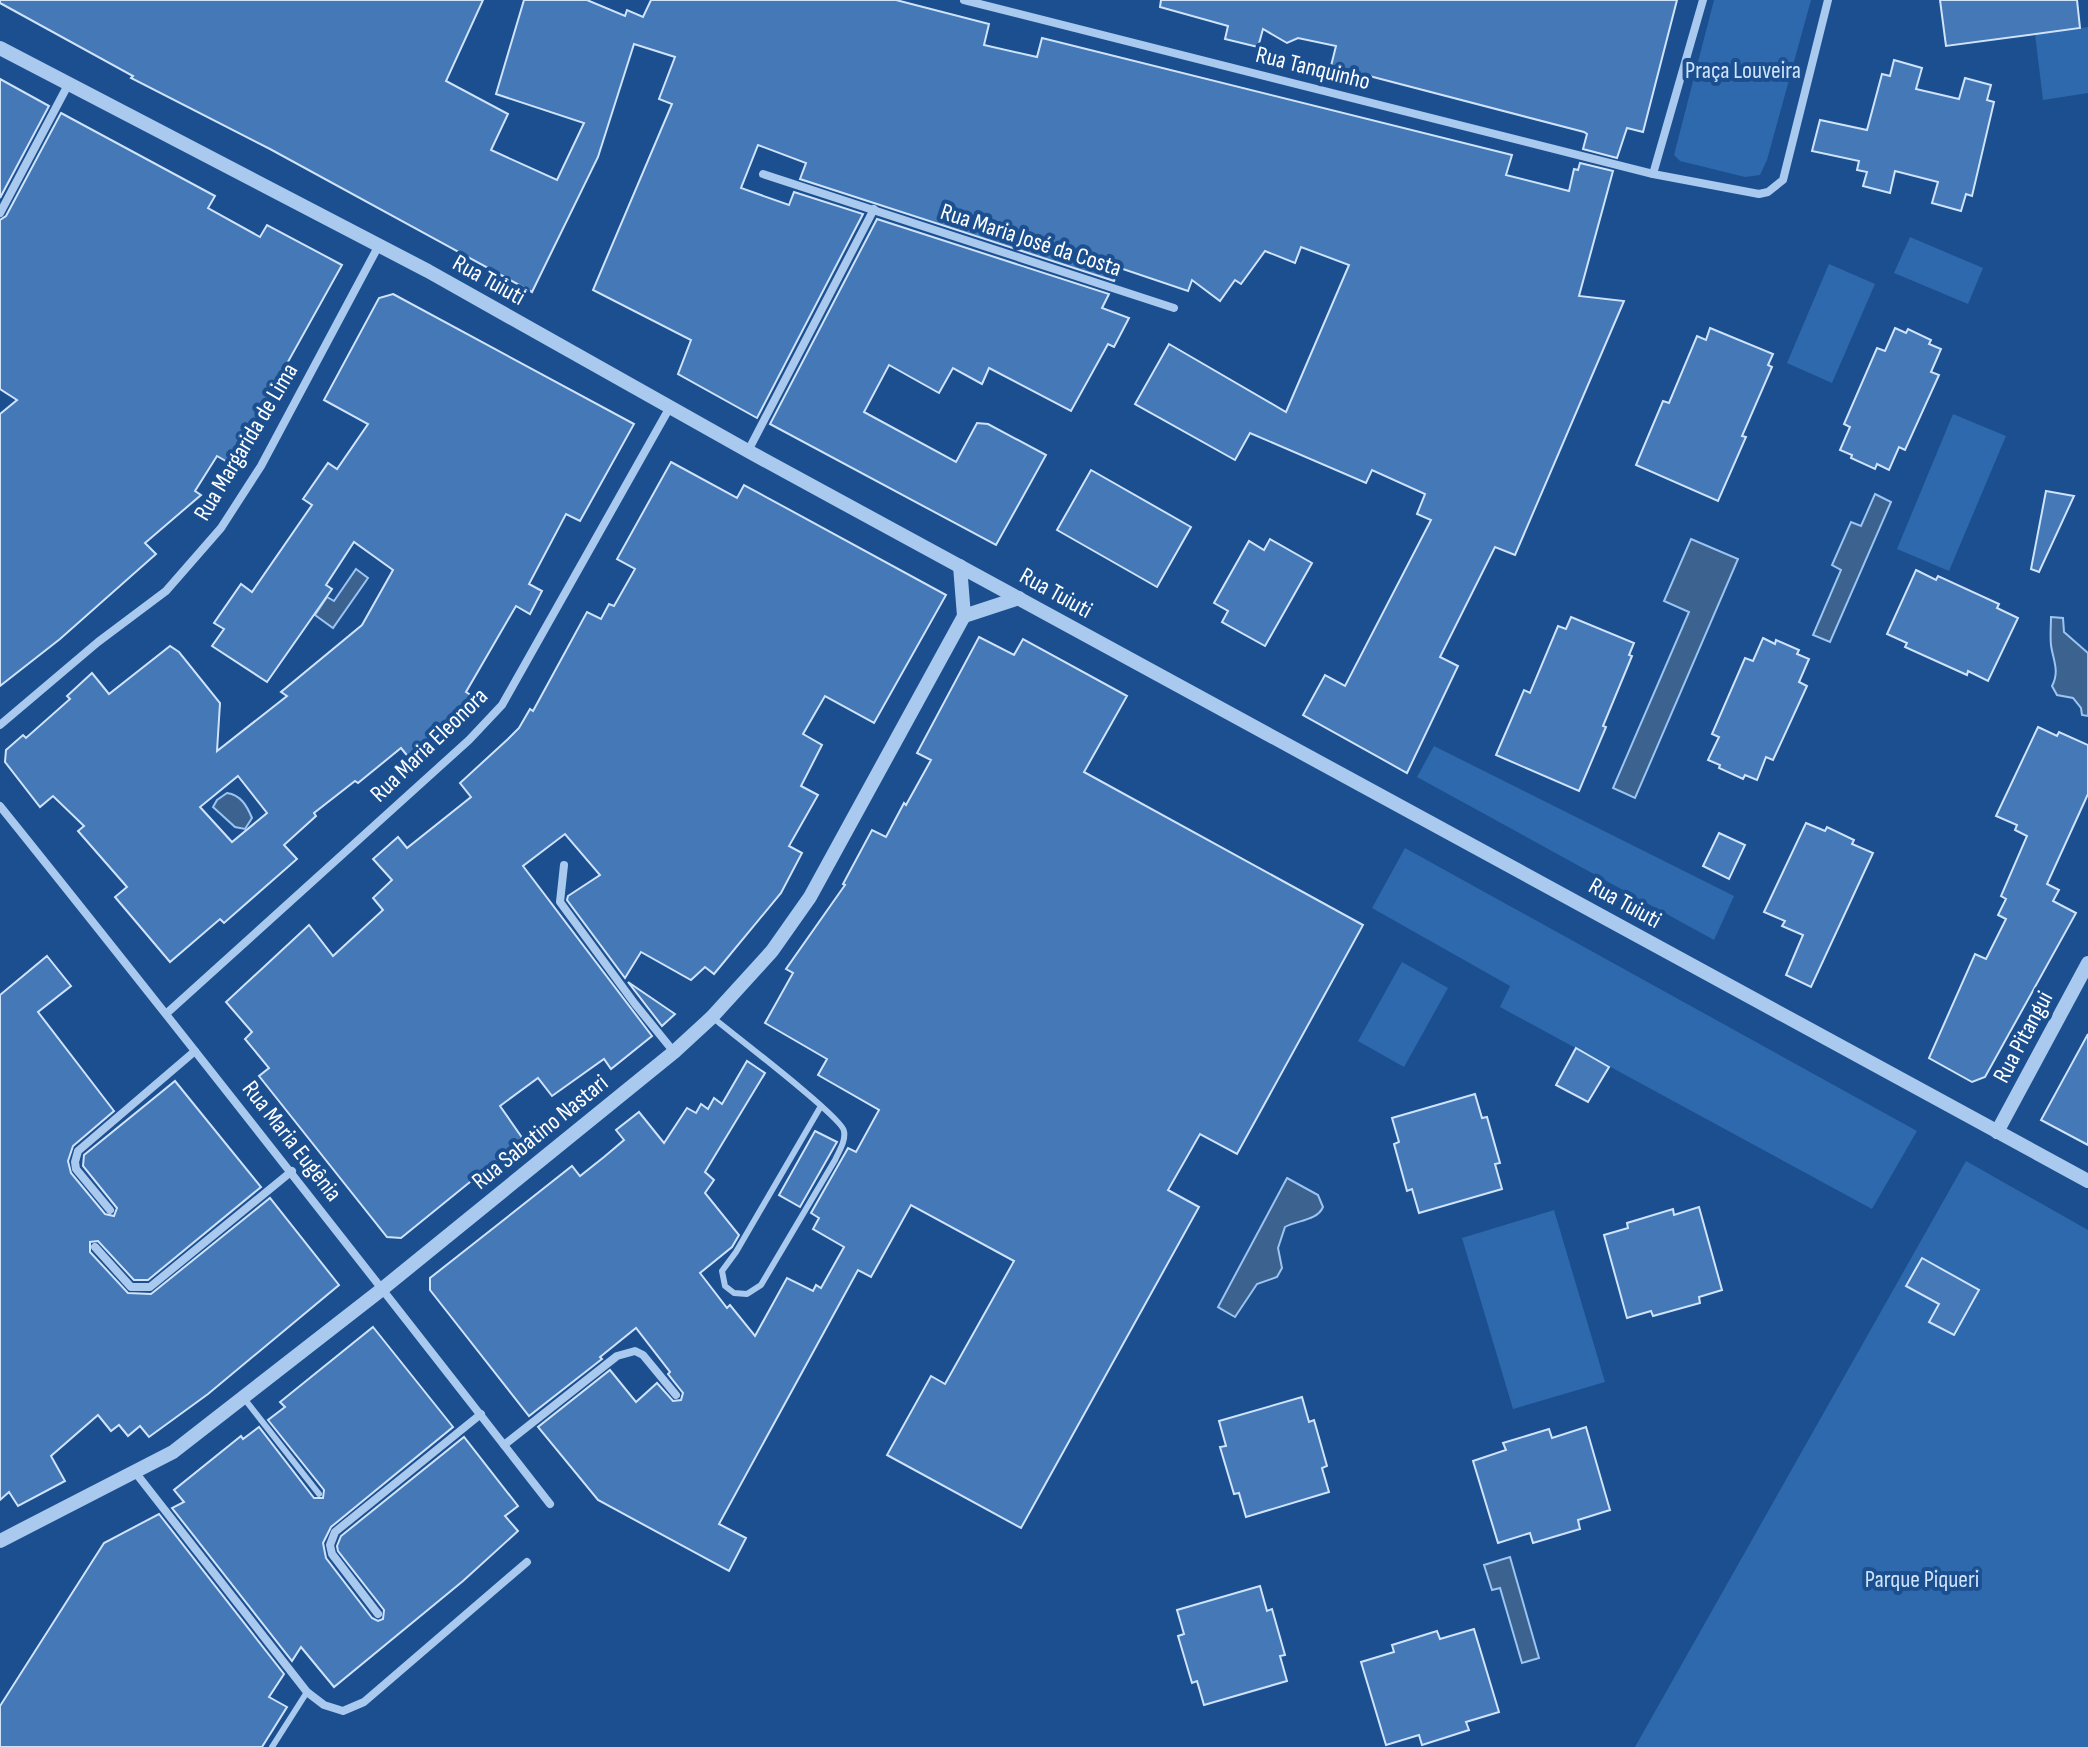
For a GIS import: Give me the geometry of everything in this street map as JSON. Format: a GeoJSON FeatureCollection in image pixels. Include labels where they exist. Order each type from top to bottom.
{"type":"FeatureCollection","features":[{"type":"Feature","properties":{"kind":"street","name":"Rua Tanquinho"},"geometry":{"type":"LineString","coordinates":[[964,0],[1653,174]]}},
{"type":"Feature","properties":{"kind":"street"},"geometry":{"type":"LineString","coordinates":[[1703,0],[1653,174],[1759,194],[1777,187],[1783,180],[1828,0]]}},
{"type":"Feature","properties":{"kind":"street","name":"Rua Tuiuti"},"geometry":{"type":"LineString","coordinates":[[0,48],[380,245],[748,451],[2088,1181]]}},
{"type":"Feature","properties":{"kind":"street"},"geometry":{"type":"LineString","coordinates":[[0,213],[69,83]]}},
{"type":"Feature","properties":{"kind":"street","name":"Rua Maria José da Costa"},"geometry":{"type":"LineString","coordinates":[[763,174],[1174,308]]}},
{"type":"Feature","properties":{"kind":"street"},"geometry":{"type":"LineString","coordinates":[[748,451],[874,209]]}},
{"type":"Feature","properties":{"kind":"street","name":"Rua Margarida de Lima"},"geometry":{"type":"LineString","coordinates":[[0,725],[98,642],[166,591],[221,528],[261,466],[380,245]]}},
{"type":"Feature","properties":{"kind":"street","name":"Rua Maria Eleonora"},"geometry":{"type":"LineString","coordinates":[[167,1013],[469,740],[502,705],[670,407]]}},
{"type":"Feature","properties":{"kind":"street"},"geometry":{"type":"LineString","coordinates":[[960,566],[964,616],[1019,598]]}},
{"type":"Feature","properties":{"kind":"street","name":"Rua Sabatino Nastari"},"geometry":{"type":"LineString","coordinates":[[0,1541],[173,1452],[381,1290],[674,1052],[712,1017],[772,951],[810,897],[964,616]]}},
{"type":"Feature","properties":{"kind":"street","name":"Rua Maria Eugênia"},"geometry":{"type":"LineString","coordinates":[[0,806],[292,1171],[381,1290],[550,1504]]}},
{"type":"Feature","properties":{"kind":"street"},"geometry":{"type":"LineString","coordinates":[[564,865],[560,902],[674,1052]]}},
{"type":"Feature","properties":{"kind":"street","name":"Rua Pitangui"},"geometry":{"type":"LineString","coordinates":[[1997,1132],[2088,963]]}},
{"type":"Feature","properties":{"kind":"street"},"geometry":{"type":"LineString","coordinates":[[110,1210],[76,1169],[78,1151],[195,1051]]}},
{"type":"Feature","properties":{"kind":"street"},"geometry":{"type":"LineString","coordinates":[[95,1247],[131,1287],[150,1287],[292,1171]]}},
{"type":"Feature","properties":{"kind":"street"},"geometry":{"type":"LineString","coordinates":[[504,1445],[617,1356],[635,1351],[643,1355],[676,1395]]}},
{"type":"Feature","properties":{"kind":"street"},"geometry":{"type":"LineString","coordinates":[[378,1614],[332,1554],[330,1545],[335,1532],[481,1414]]}},
{"type":"Feature","properties":{"kind":"street"},"geometry":{"type":"LineString","coordinates":[[135,1472],[307,1692],[324,1705],[343,1711],[364,1702],[527,1562]]}},
{"type":"Feature","properties":{"kind":"lane"},"geometry":{"type":"LineString","coordinates":[[712,1017],[821,1106],[841,1123],[844,1132],[835,1160],[761,1285],[747,1294],[734,1293],[725,1286],[722,1271],[821,1106]]}},
{"type":"Feature","properties":{"kind":"lane"},"geometry":{"type":"LineString","coordinates":[[243,1397],[319,1494]]}},
{"type":"Feature","properties":{"kind":"lane"},"geometry":{"type":"LineString","coordinates":[[272,1747],[307,1692]]}},
{"type":"Feature","properties":{"kind":"green space","name":"Praça Louveira"},"geometry":{"type":"Polygon","coordinates":[[[1714,0],[1811,0],[1767,160],[1760,175],[1745,177],[1680,161],[1674,155],[1714,0]]]}},
{"type":"Feature","properties":{"kind":"green space"},"geometry":{"type":"Polygon","coordinates":[[[2088,27],[2088,93],[2043,100],[2035,34],[2088,27]]]}},
{"type":"Feature","properties":{"kind":"green space"},"geometry":{"type":"Polygon","coordinates":[[[1910,237],[1983,268],[1968,304],[1894,273],[1910,237]]]}},
{"type":"Feature","properties":{"kind":"green space"},"geometry":{"type":"Polygon","coordinates":[[[1829,264],[1875,284],[1832,383],[1787,363],[1829,264]]]}},
{"type":"Feature","properties":{"kind":"green space"},"geometry":{"type":"Polygon","coordinates":[[[1953,414],[2006,436],[1949,571],[1897,549],[1953,414]]]}},
{"type":"Feature","properties":{"kind":"green space"},"geometry":{"type":"Polygon","coordinates":[[[1434,746],[1734,896],[1714,940],[1417,777],[1434,746]]]}},
{"type":"Feature","properties":{"kind":"green space"},"geometry":{"type":"Polygon","coordinates":[[[1405,848],[1917,1131],[1872,1209],[1500,1007],[1510,986],[1372,908],[1405,848]]]}},
{"type":"Feature","properties":{"kind":"green space"},"geometry":{"type":"Polygon","coordinates":[[[1402,962],[1448,988],[1404,1067],[1358,1041],[1402,962]]]}},
{"type":"Feature","properties":{"kind":"green space","name":"Parque Piqueri"},"geometry":{"type":"Polygon","coordinates":[[[1966,1161],[2088,1230],[2088,1747],[1635,1747],[1966,1161]]]}},
{"type":"Feature","properties":{"kind":"green space"},"geometry":{"type":"Polygon","coordinates":[[[1554,1210],[1605,1382],[1513,1409],[1462,1238],[1554,1210]]]}},
{"type":"Feature","properties":{"kind":"shaded area"},"geometry":{"type":"Polygon","coordinates":[[[1875,494],[1891,502],[1830,642],[1813,635],[1841,570],[1832,565],[1851,522],[1861,526],[1875,494]]]}},
{"type":"Feature","properties":{"kind":"shaded area"},"geometry":{"type":"Polygon","coordinates":[[[1691,539],[1738,559],[1635,798],[1613,788],[1689,612],[1664,601],[1691,539]]]}},
{"type":"Feature","properties":{"kind":"shaded area"},"geometry":{"type":"Polygon","coordinates":[[[356,569],[368,578],[333,628],[315,615],[327,597],[334,601],[356,569]]]}},
{"type":"Feature","properties":{"kind":"shaded area"},"geometry":{"type":"Polygon","coordinates":[[[2051,617],[2063,618],[2064,632],[2088,653],[2088,716],[2082,715],[2073,698],[2057,695],[2052,686],[2056,670],[2051,645],[2051,617]]]}},
{"type":"Feature","properties":{"kind":"shaded area"},"geometry":{"type":"Polygon","coordinates":[[[227,793],[240,799],[248,809],[252,818],[245,829],[235,827],[213,807],[227,793]]]}},
{"type":"Feature","properties":{"kind":"shaded area"},"geometry":{"type":"Polygon","coordinates":[[[1287,1178],[1318,1195],[1323,1207],[1312,1218],[1285,1227],[1278,1248],[1282,1268],[1277,1277],[1257,1284],[1235,1317],[1218,1307],[1287,1178]]]}},
{"type":"Feature","properties":{"kind":"shaded area"},"geometry":{"type":"Polygon","coordinates":[[[1510,1557],[1539,1658],[1522,1663],[1500,1588],[1492,1590],[1484,1565],[1510,1557]]]}},
{"type":"Feature","properties":{"kind":"building"},"geometry":{"type":"Polygon","coordinates":[[[0,0],[483,0],[446,81],[508,114],[491,150],[557,180],[584,123],[496,94],[524,0],[587,0],[625,16],[627,10],[643,17],[651,0],[896,0],[989,24],[984,45],[1037,57],[1042,38],[1512,155],[1506,175],[1569,191],[1574,169],[1578,170],[1580,163],[1613,171],[1579,296],[1624,301],[1515,555],[1495,547],[1440,657],[1458,666],[1407,773],[1303,715],[1325,675],[1345,686],[1431,520],[1417,514],[1425,494],[1372,470],[1366,483],[1250,433],[1235,460],[1135,404],[1169,344],[1286,412],[1349,265],[1301,247],[1295,263],[1265,251],[1241,284],[1235,280],[1220,301],[1192,280],[1188,291],[1120,268],[1114,281],[800,179],[806,163],[758,145],[741,188],[789,205],[794,192],[863,214],[757,418],[678,374],[691,340],[593,290],[672,104],[659,99],[675,57],[634,44],[598,157],[532,292],[270,149],[131,78],[133,76],[0,3],[0,0]]]}},
{"type":"Feature","properties":{"kind":"building"},"geometry":{"type":"Polygon","coordinates":[[[1161,0],[1677,0],[1643,132],[1627,128],[1617,158],[1583,149],[1587,134],[1584,132],[1331,66],[1336,46],[1298,38],[1287,43],[1263,29],[1258,47],[1225,39],[1228,26],[1160,7],[1161,0]]]}},
{"type":"Feature","properties":{"kind":"building"},"geometry":{"type":"Polygon","coordinates":[[[1940,0],[2077,0],[2080,28],[1946,46],[1940,0]]]}},
{"type":"Feature","properties":{"kind":"building"},"geometry":{"type":"Polygon","coordinates":[[[1894,60],[1922,68],[1916,89],[1959,99],[1965,78],[1991,85],[1987,100],[1994,102],[1972,196],[1966,194],[1961,211],[1932,203],[1938,182],[1895,171],[1890,193],[1863,186],[1867,172],[1857,170],[1859,161],[1812,151],[1820,120],[1867,130],[1882,74],[1890,76],[1894,60]]]}},
{"type":"Feature","properties":{"kind":"building"},"geometry":{"type":"Polygon","coordinates":[[[0,79],[49,106],[0,198],[0,79]]]}},
{"type":"Feature","properties":{"kind":"building"},"geometry":{"type":"Polygon","coordinates":[[[61,113],[215,196],[208,208],[260,237],[267,225],[342,265],[231,464],[217,456],[195,491],[201,495],[145,543],[156,554],[60,639],[0,686],[0,414],[17,400],[0,389],[0,220],[6,216],[61,113]]]}},
{"type":"Feature","properties":{"kind":"building"},"geometry":{"type":"Polygon","coordinates":[[[877,219],[1109,294],[1102,308],[1129,318],[1114,347],[1108,344],[1071,411],[989,368],[982,384],[953,368],[939,393],[889,365],[864,412],[956,462],[977,423],[988,424],[1046,455],[996,545],[770,424],[877,219]]]}},
{"type":"Feature","properties":{"kind":"building"},"geometry":{"type":"Polygon","coordinates":[[[393,294],[634,424],[580,521],[566,514],[529,584],[542,591],[530,614],[516,606],[466,692],[478,700],[410,759],[401,748],[314,813],[316,816],[284,845],[297,859],[224,923],[220,919],[170,962],[115,897],[127,887],[78,831],[84,826],[53,796],[40,807],[5,762],[6,750],[23,735],[26,738],[70,699],[67,696],[92,673],[109,694],[170,646],[179,652],[220,703],[217,751],[287,696],[281,692],[362,625],[393,570],[354,542],[326,585],[332,589],[267,682],[212,646],[224,629],[214,623],[241,584],[252,592],[312,505],[303,499],[328,463],[337,469],[368,424],[324,400],[379,298],[393,294]],[[238,776],[200,807],[232,842],[267,813],[238,776]]]}},
{"type":"Feature","properties":{"kind":"building"},"geometry":{"type":"Polygon","coordinates":[[[1710,328],[1773,354],[1768,365],[1772,367],[1742,436],[1746,437],[1718,501],[1636,465],[1663,401],[1669,403],[1697,336],[1706,340],[1710,328]]]}},
{"type":"Feature","properties":{"kind":"building"},"geometry":{"type":"Polygon","coordinates":[[[1895,328],[1906,333],[1908,329],[1931,340],[1929,344],[1941,349],[1931,372],[1939,375],[1905,450],[1899,447],[1889,470],[1877,464],[1875,469],[1840,450],[1850,427],[1844,424],[1877,348],[1885,351],[1895,328]]]}},
{"type":"Feature","properties":{"kind":"building"},"geometry":{"type":"Polygon","coordinates":[[[671,462],[737,498],[744,485],[946,595],[874,723],[825,696],[803,734],[822,745],[801,786],[818,795],[789,846],[802,853],[781,893],[714,974],[705,967],[691,980],[641,952],[625,978],[567,900],[568,896],[600,875],[565,834],[523,866],[652,1036],[611,1069],[604,1059],[552,1096],[538,1078],[500,1106],[523,1139],[401,1238],[387,1237],[259,1076],[269,1068],[245,1039],[252,1032],[226,1002],[309,925],[333,956],[383,910],[373,898],[392,880],[373,859],[398,837],[407,848],[471,797],[460,783],[519,728],[530,709],[533,711],[587,612],[601,619],[609,604],[614,606],[635,569],[617,559],[671,462]]]}},
{"type":"Feature","properties":{"kind":"building"},"geometry":{"type":"Polygon","coordinates":[[[1091,470],[1191,527],[1157,587],[1057,530],[1091,470]]]}},
{"type":"Feature","properties":{"kind":"building"},"geometry":{"type":"Polygon","coordinates":[[[2046,491],[2074,496],[2039,572],[2031,569],[2046,491]]]}},
{"type":"Feature","properties":{"kind":"building"},"geometry":{"type":"Polygon","coordinates":[[[1270,539],[1312,563],[1265,646],[1222,622],[1228,611],[1214,603],[1249,541],[1264,550],[1270,539]]]}},
{"type":"Feature","properties":{"kind":"building"},"geometry":{"type":"Polygon","coordinates":[[[1916,570],[1936,580],[1938,576],[1999,604],[1997,608],[2018,618],[1988,681],[1968,671],[1967,675],[1905,647],[1907,643],[1887,634],[1916,570]]]}},
{"type":"Feature","properties":{"kind":"building"},"geometry":{"type":"Polygon","coordinates":[[[1571,617],[1634,643],[1629,655],[1632,656],[1603,726],[1606,727],[1579,791],[1496,755],[1524,690],[1530,693],[1558,626],[1566,629],[1571,617]]]}},
{"type":"Feature","properties":{"kind":"building"},"geometry":{"type":"Polygon","coordinates":[[[979,637],[1014,655],[1023,639],[1127,696],[1084,772],[1363,925],[1237,1154],[1200,1134],[1168,1190],[1199,1207],[1021,1528],[887,1455],[931,1376],[945,1384],[1014,1261],[911,1205],[871,1277],[858,1270],[719,1524],[746,1538],[729,1571],[598,1500],[538,1427],[610,1370],[636,1402],[657,1383],[673,1401],[681,1400],[683,1393],[668,1374],[670,1372],[636,1328],[529,1416],[430,1290],[430,1278],[572,1166],[580,1176],[604,1157],[624,1140],[616,1130],[639,1112],[664,1143],[687,1108],[696,1113],[701,1104],[708,1109],[714,1098],[722,1104],[747,1061],[765,1073],[705,1172],[714,1180],[705,1193],[739,1235],[732,1247],[700,1273],[727,1308],[730,1305],[755,1336],[787,1278],[813,1291],[816,1285],[821,1288],[844,1247],[813,1229],[819,1218],[811,1213],[848,1148],[856,1152],[879,1110],[818,1075],[827,1059],[765,1023],[793,973],[786,969],[845,885],[872,830],[886,837],[931,760],[917,753],[979,637]]]}},
{"type":"Feature","properties":{"kind":"building"},"geometry":{"type":"Polygon","coordinates":[[[1763,638],[1799,650],[1797,654],[1809,659],[1799,682],[1807,686],[1773,760],[1766,757],[1757,780],[1745,775],[1743,779],[1708,760],[1719,737],[1712,734],[1745,658],[1753,661],[1763,638]]]}},
{"type":"Feature","properties":{"kind":"building"},"geometry":{"type":"Polygon","coordinates":[[[2038,727],[2057,736],[2059,732],[2088,745],[2088,794],[2047,884],[2059,890],[2053,901],[2076,913],[1985,1077],[1972,1082],[1929,1058],[1975,954],[1986,959],[2006,919],[1998,915],[2006,899],[2001,896],[2027,836],[2015,830],[2017,825],[1996,816],[2038,727]]]}},
{"type":"Feature","properties":{"kind":"building"},"geometry":{"type":"Polygon","coordinates":[[[1806,823],[1825,831],[1827,827],[1854,840],[1852,844],[1873,853],[1811,987],[1786,975],[1803,935],[1782,926],[1785,921],[1764,912],[1806,823]]]}},
{"type":"Feature","properties":{"kind":"building"},"geometry":{"type":"Polygon","coordinates":[[[1719,833],[1745,845],[1729,879],[1703,866],[1719,833]]]}},
{"type":"Feature","properties":{"kind":"building"},"geometry":{"type":"Polygon","coordinates":[[[47,956],[71,986],[38,1012],[114,1111],[73,1146],[68,1161],[71,1173],[105,1214],[114,1216],[117,1208],[83,1166],[84,1155],[175,1081],[261,1187],[148,1280],[134,1280],[98,1241],[90,1242],[90,1252],[128,1293],[151,1294],[270,1198],[339,1285],[208,1394],[149,1437],[140,1426],[128,1436],[119,1425],[111,1431],[98,1415],[51,1456],[65,1481],[18,1506],[9,1492],[0,1500],[0,995],[47,956]]]}},
{"type":"Feature","properties":{"kind":"building"},"geometry":{"type":"Polygon","coordinates":[[[628,982],[675,1014],[662,1026],[628,982]]]}},
{"type":"Feature","properties":{"kind":"building"},"geometry":{"type":"Polygon","coordinates":[[[2088,1034],[2088,1145],[2041,1120],[2088,1034]]]}},
{"type":"Feature","properties":{"kind":"building"},"geometry":{"type":"Polygon","coordinates":[[[1576,1048],[1609,1067],[1588,1102],[1556,1085],[1576,1048]]]}},
{"type":"Feature","properties":{"kind":"building"},"geometry":{"type":"Polygon","coordinates":[[[1475,1094],[1482,1118],[1487,1117],[1500,1163],[1495,1164],[1502,1189],[1419,1213],[1412,1189],[1407,1191],[1394,1144],[1399,1142],[1392,1118],[1475,1094]]]}},
{"type":"Feature","properties":{"kind":"building"},"geometry":{"type":"Polygon","coordinates":[[[815,1131],[837,1142],[800,1207],[779,1195],[815,1131]]]}},
{"type":"Feature","properties":{"kind":"building"},"geometry":{"type":"Polygon","coordinates":[[[1699,1207],[1722,1290],[1699,1297],[1700,1303],[1653,1316],[1651,1311],[1627,1318],[1604,1235],[1628,1228],[1627,1223],[1673,1209],[1674,1215],[1699,1207]]]}},
{"type":"Feature","properties":{"kind":"building"},"geometry":{"type":"Polygon","coordinates":[[[1922,1258],[1979,1290],[1954,1335],[1929,1322],[1939,1304],[1906,1286],[1922,1258]]]}},
{"type":"Feature","properties":{"kind":"building"},"geometry":{"type":"Polygon","coordinates":[[[373,1327],[453,1427],[331,1527],[323,1543],[326,1558],[372,1618],[378,1621],[383,1619],[384,1610],[338,1551],[341,1536],[464,1437],[518,1506],[505,1516],[518,1531],[463,1581],[334,1687],[301,1647],[292,1661],[172,1508],[184,1502],[174,1490],[241,1436],[243,1439],[259,1427],[314,1498],[323,1498],[324,1490],[268,1420],[285,1407],[280,1402],[373,1327]]]}},
{"type":"Feature","properties":{"kind":"building"},"geometry":{"type":"Polygon","coordinates":[[[1302,1397],[1309,1422],[1314,1420],[1327,1466],[1322,1468],[1329,1492],[1246,1517],[1239,1493],[1234,1494],[1220,1447],[1226,1446],[1219,1421],[1302,1397]]]}},
{"type":"Feature","properties":{"kind":"building"},"geometry":{"type":"Polygon","coordinates":[[[1586,1427],[1610,1510],[1578,1520],[1580,1529],[1533,1543],[1530,1533],[1498,1543],[1473,1461],[1506,1450],[1503,1443],[1549,1429],[1552,1438],[1586,1427]]]}},
{"type":"Feature","properties":{"kind":"building"},"geometry":{"type":"Polygon","coordinates":[[[159,1514],[284,1674],[269,1697],[287,1707],[262,1747],[0,1747],[0,1706],[104,1543],[159,1514]]]}},
{"type":"Feature","properties":{"kind":"building"},"geometry":{"type":"Polygon","coordinates":[[[1260,1586],[1267,1611],[1272,1609],[1285,1655],[1280,1656],[1287,1681],[1204,1705],[1197,1681],[1192,1683],[1178,1636],[1184,1634],[1177,1610],[1260,1586]]]}},
{"type":"Feature","properties":{"kind":"building"},"geometry":{"type":"Polygon","coordinates":[[[1474,1629],[1499,1712],[1466,1722],[1469,1730],[1422,1745],[1419,1735],[1386,1745],[1361,1662],[1394,1652],[1392,1645],[1437,1631],[1440,1639],[1474,1629]]]}}]}
